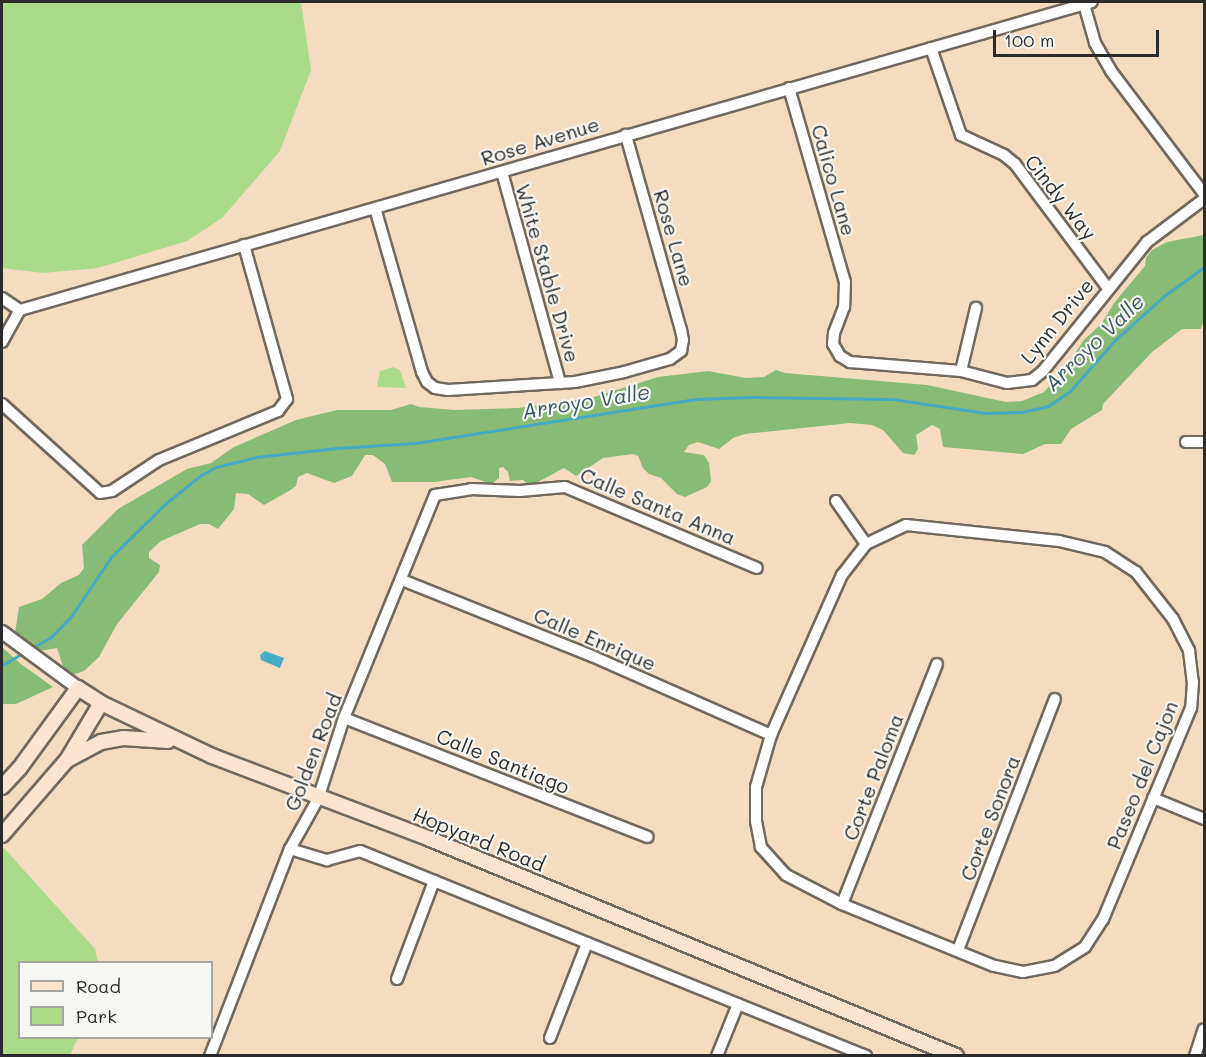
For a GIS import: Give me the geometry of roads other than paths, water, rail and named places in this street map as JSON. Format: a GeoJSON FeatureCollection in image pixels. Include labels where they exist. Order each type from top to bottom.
{"type":"FeatureCollection","features":[{"type":"Feature","properties":{"kind":"main road","name":"Hopyard Road"},"geometry":{"type":"LineString","coordinates":[[78,688],[101,703],[183,742],[318,799],[430,840],[957,1056]]}},
{"type":"Feature","properties":{"kind":"main road"},"geometry":{"type":"LineString","coordinates":[[2,787],[19,769],[78,688]]}},
{"type":"Feature","properties":{"kind":"main road"},"geometry":{"type":"LineString","coordinates":[[2,835],[67,760],[101,703]]}},
{"type":"Feature","properties":{"kind":"main road"},"geometry":{"type":"LineString","coordinates":[[67,760],[101,742],[123,738],[183,742]]}},
{"type":"Feature","properties":{"kind":"street","name":"Rose Avenue"},"geometry":{"type":"LineString","coordinates":[[20,310],[1088,3]]}},
{"type":"Feature","properties":{"kind":"street"},"geometry":{"type":"LineString","coordinates":[[1088,3],[1095,43],[1111,71],[1204,194]]}},
{"type":"Feature","properties":{"kind":"street","name":"Cindy Way"},"geometry":{"type":"LineString","coordinates":[[931,48],[956,127],[961,135],[1004,155],[1015,164],[1107,287]]}},
{"type":"Feature","properties":{"kind":"street","name":"Calico Lane"},"geometry":{"type":"LineString","coordinates":[[789,88],[845,282]]}},
{"type":"Feature","properties":{"kind":"street","name":"Rose Lane"},"geometry":{"type":"LineString","coordinates":[[560,383],[624,372],[670,359],[681,351],[683,340],[681,330],[626,135]]}},
{"type":"Feature","properties":{"kind":"street","name":"White Stable Drive"},"geometry":{"type":"LineString","coordinates":[[502,172],[560,383]]}},
{"type":"Feature","properties":{"kind":"street","name":"Lynn Drive"},"geometry":{"type":"LineString","coordinates":[[845,282],[844,307],[834,333],[833,344],[840,356],[850,362],[961,371],[1007,383],[1032,380],[1044,371],[1107,287],[1159,230],[1204,199]]}},
{"type":"Feature","properties":{"kind":"street"},"geometry":{"type":"LineString","coordinates":[[375,208],[427,382],[435,388],[448,390],[560,383]]}},
{"type":"Feature","properties":{"kind":"street"},"geometry":{"type":"LineString","coordinates":[[2,404],[100,493],[112,491],[159,460],[278,411],[287,399],[244,246]]}},
{"type":"Feature","properties":{"kind":"street"},"geometry":{"type":"LineString","coordinates":[[2,298],[20,310],[2,342]]}},
{"type":"Feature","properties":{"kind":"street"},"geometry":{"type":"LineString","coordinates":[[961,371],[976,308]]}},
{"type":"Feature","properties":{"kind":"street"},"geometry":{"type":"LineString","coordinates":[[1186,442],[1204,442]]}},
{"type":"Feature","properties":{"kind":"street","name":"Calle Santa Anna"},"geometry":{"type":"LineString","coordinates":[[435,495],[471,489],[520,491],[565,487],[758,568]]}},
{"type":"Feature","properties":{"kind":"street","name":"Golden Road"},"geometry":{"type":"LineString","coordinates":[[210,1056],[290,849],[318,799],[344,718],[435,495]]}},
{"type":"Feature","properties":{"kind":"street"},"geometry":{"type":"LineString","coordinates":[[836,501],[866,544]]}},
{"type":"Feature","properties":{"kind":"street","name":"Paseo del Cajon"},"geometry":{"type":"LineString","coordinates":[[906,525],[1070,544],[1105,552],[1136,572],[1173,618],[1189,651],[1193,682],[1191,708],[1103,919],[1084,947],[1054,966],[1023,972],[994,966],[842,904],[786,875],[761,847],[756,821],[756,787],[771,735],[842,574],[866,544],[906,525]]}},
{"type":"Feature","properties":{"kind":"street","name":"Calle Enrique"},"geometry":{"type":"LineString","coordinates":[[402,580],[592,656],[771,735]]}},
{"type":"Feature","properties":{"kind":"street","name":"Hopyard Road"},"geometry":{"type":"LineString","coordinates":[[2,632],[78,688]]}},
{"type":"Feature","properties":{"kind":"street","name":"Corte Paloma"},"geometry":{"type":"LineString","coordinates":[[842,904],[937,664]]}},
{"type":"Feature","properties":{"kind":"street","name":"Corte Sonora"},"geometry":{"type":"LineString","coordinates":[[958,950],[1055,699]]}},
{"type":"Feature","properties":{"kind":"street","name":"Calle Santiago"},"geometry":{"type":"LineString","coordinates":[[344,718],[648,837]]}},
{"type":"Feature","properties":{"kind":"street"},"geometry":{"type":"LineString","coordinates":[[1153,798],[1204,819]]}},
{"type":"Feature","properties":{"kind":"street"},"geometry":{"type":"LineString","coordinates":[[290,849],[327,860],[360,851],[866,1056]]}},
{"type":"Feature","properties":{"kind":"street"},"geometry":{"type":"LineString","coordinates":[[397,979],[434,881]]}},
{"type":"Feature","properties":{"kind":"street"},"geometry":{"type":"LineString","coordinates":[[550,1038],[587,943]]}},
{"type":"Feature","properties":{"kind":"street"},"geometry":{"type":"LineString","coordinates":[[717,1056],[738,1004]]}},
{"type":"Feature","properties":{"kind":"street"},"geometry":{"type":"LineString","coordinates":[[1195,1056],[1204,1029]]}},
{"type":"Feature","properties":{"kind":"water"},"geometry":{"type":"Polygon","coordinates":[[[265,651],[284,658],[280,668],[261,660],[260,655],[265,651]]]}},
{"type":"Feature","properties":{"kind":"waterway","name":"Arroyo Valle"},"geometry":{"type":"LineString","coordinates":[[32,648],[51,637],[72,615],[112,556],[165,504],[201,475],[216,467],[256,457],[337,448],[415,443],[696,399],[752,397],[892,399],[986,413],[1022,412],[1048,406],[1070,391],[1115,340],[1164,296],[1204,267]]}},
{"type":"Feature","properties":{"kind":"waterway","name":"Arroyo Valle"},"geometry":{"type":"LineString","coordinates":[[2,665],[23,653]]}}]}
